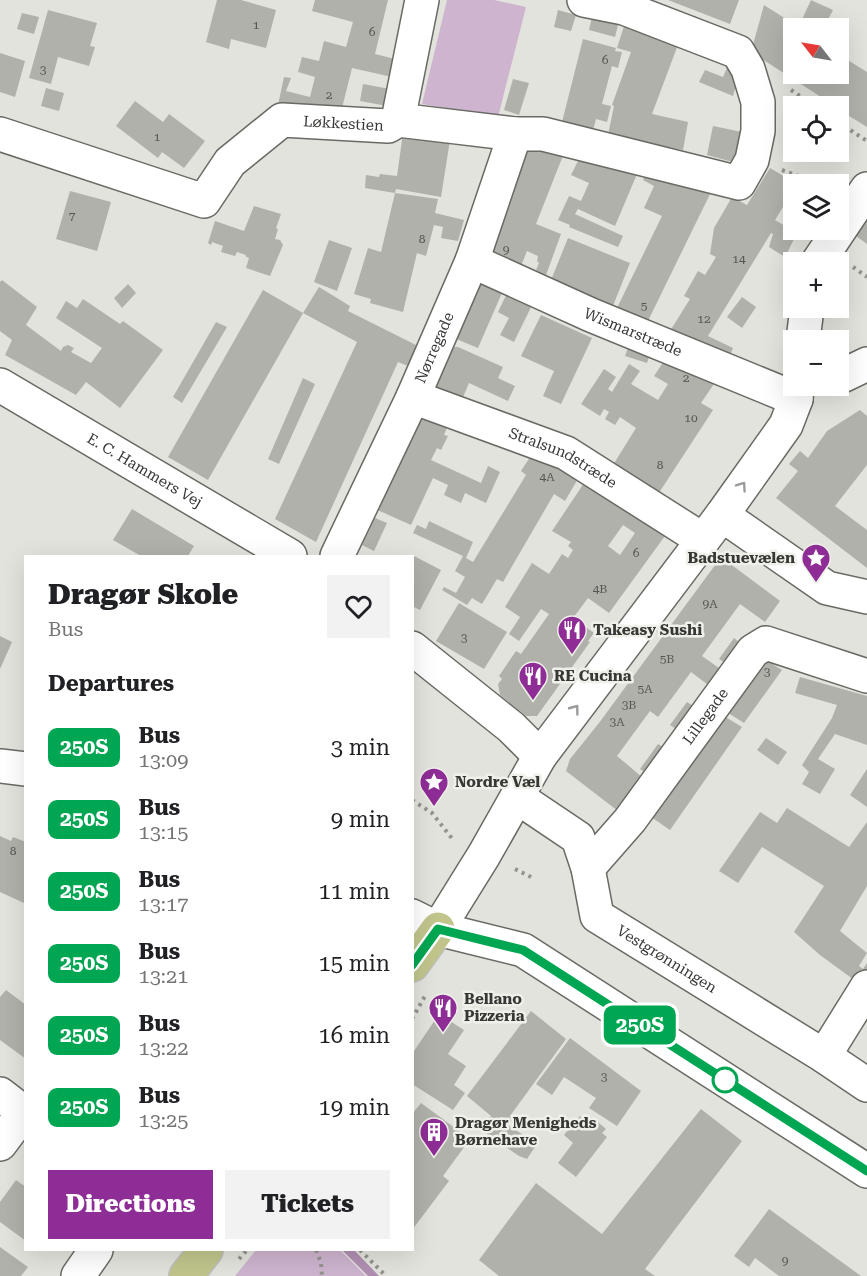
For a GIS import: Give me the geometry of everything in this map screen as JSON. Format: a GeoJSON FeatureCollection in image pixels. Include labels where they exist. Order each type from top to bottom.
{"type":"FeatureCollection","features":[{"type":"Feature","properties":{"kind":"main road"},"geometry":{"type":"LineString","coordinates":[[414,958],[425,922]]}},
{"type":"Feature","properties":{"kind":"street"},"geometry":{"type":"LineString","coordinates":[[398,120],[422,0]]}},
{"type":"Feature","properties":{"kind":"street"},"geometry":{"type":"LineString","coordinates":[[584,0],[624,9],[738,52],[748,69],[758,102],[758,131],[752,160]]}},
{"type":"Feature","properties":{"kind":"street","name":"Løkkestien"},"geometry":{"type":"LineString","coordinates":[[2,141],[204,201],[230,162],[282,120],[388,126],[398,120],[515,134],[543,134],[739,183],[752,160]]}},
{"type":"Feature","properties":{"kind":"street","name":"Nørregade"},"geometry":{"type":"LineString","coordinates":[[337,555],[413,397],[472,261],[515,134]]}},
{"type":"Feature","properties":{"kind":"street"},"geometry":{"type":"LineString","coordinates":[[825,252],[861,199]]}},
{"type":"Feature","properties":{"kind":"street","name":"Wismarstræde"},"geometry":{"type":"LineString","coordinates":[[472,261],[591,315],[783,382]]}},
{"type":"Feature","properties":{"kind":"street"},"geometry":{"type":"LineString","coordinates":[[849,373],[867,364]]}},
{"type":"Feature","properties":{"kind":"street","name":"E. C. Hammers Vej"},"geometry":{"type":"LineString","coordinates":[[0,385],[288,555]]}},
{"type":"Feature","properties":{"kind":"street"},"geometry":{"type":"LineString","coordinates":[[803,396],[786,425],[712,527],[540,756],[484,855],[425,922],[523,950],[866,1168]]}},
{"type":"Feature","properties":{"kind":"street","name":"Stralsundstræde"},"geometry":{"type":"LineString","coordinates":[[413,397],[566,453],[712,527]]}},
{"type":"Feature","properties":{"kind":"street"},"geometry":{"type":"LineString","coordinates":[[712,527],[827,588],[867,597]]}},
{"type":"Feature","properties":{"kind":"street","name":"Lillegade"},"geometry":{"type":"LineString","coordinates":[[588,868],[630,820],[753,651],[766,643],[863,674]]}},
{"type":"Feature","properties":{"kind":"street"},"geometry":{"type":"LineString","coordinates":[[414,650],[511,727],[540,756]]}},
{"type":"Feature","properties":{"kind":"street"},"geometry":{"type":"LineString","coordinates":[[0,766],[24,769]]}},
{"type":"Feature","properties":{"kind":"street","name":"Vestgrønningen"},"geometry":{"type":"LineString","coordinates":[[517,796],[578,837],[588,868],[597,916],[867,1085]]}},
{"type":"Feature","properties":{"kind":"street"},"geometry":{"type":"LineString","coordinates":[[824,1056],[867,987]]}},
{"type":"Feature","properties":{"kind":"street"},"geometry":{"type":"LineString","coordinates":[[0,1144],[16,1107]]}},
{"type":"Feature","properties":{"kind":"street"},"geometry":{"type":"LineString","coordinates":[[78,1276],[95,1251]]}},
{"type":"Feature","properties":{"kind":"path"},"geometry":{"type":"LineString","coordinates":[[849,129],[867,141]]}},
{"type":"Feature","properties":{"kind":"path"},"geometry":{"type":"LineString","coordinates":[[752,160],[792,174]]}},
{"type":"Feature","properties":{"kind":"path"},"geometry":{"type":"LineString","coordinates":[[316,1251],[321,1263],[322,1276]]}},
{"type":"Feature","properties":{"kind":"path"},"geometry":{"type":"LineString","coordinates":[[361,1251],[386,1276]]}},
{"type":"Feature","properties":{"kind":"shaded area"},"geometry":{"type":"Polygon","coordinates":[[[447,0],[494,0],[526,7],[498,117],[422,104],[447,0]]]}},
{"type":"Feature","properties":{"kind":"shaded area"},"geometry":{"type":"Polygon","coordinates":[[[255,1251],[341,1251],[366,1276],[235,1276],[255,1251]]]}},
{"type":"Feature","properties":{"kind":"shaded area"},"geometry":{"type":"Polygon","coordinates":[[[343,1251],[355,1251],[379,1276],[368,1276],[343,1251]]]}},
{"type":"Feature","properties":{"kind":"building"},"geometry":{"type":"Polygon","coordinates":[[[217,0],[241,0],[276,10],[266,48],[231,39],[229,49],[206,42],[217,0]]]}},
{"type":"Feature","properties":{"kind":"building"},"geometry":{"type":"Polygon","coordinates":[[[315,0],[388,0],[375,54],[395,59],[392,77],[352,68],[340,116],[278,105],[284,77],[291,78],[286,91],[310,97],[315,77],[298,72],[302,57],[319,61],[324,41],[346,47],[353,22],[312,11],[315,0]]]}},
{"type":"Feature","properties":{"kind":"building"},"geometry":{"type":"Polygon","coordinates":[[[668,0],[739,0],[730,24],[668,0]]]}},
{"type":"Feature","properties":{"kind":"building"},"geometry":{"type":"Polygon","coordinates":[[[811,0],[833,10],[829,18],[803,18],[811,0]]]}},
{"type":"Feature","properties":{"kind":"building"},"geometry":{"type":"Polygon","coordinates":[[[764,5],[784,18],[783,73],[751,52],[764,5]]]}},
{"type":"Feature","properties":{"kind":"building"},"geometry":{"type":"Polygon","coordinates":[[[48,10],[97,23],[90,46],[95,47],[89,66],[58,57],[51,84],[29,78],[48,10]]]}},
{"type":"Feature","properties":{"kind":"building"},"geometry":{"type":"Polygon","coordinates":[[[558,10],[576,15],[571,31],[554,27],[558,10]]]}},
{"type":"Feature","properties":{"kind":"building"},"geometry":{"type":"Polygon","coordinates":[[[22,13],[39,17],[34,34],[17,29],[22,13]]]}},
{"type":"Feature","properties":{"kind":"building"},"geometry":{"type":"Polygon","coordinates":[[[593,13],[619,21],[615,37],[589,30],[593,13]]]}},
{"type":"Feature","properties":{"kind":"building"},"geometry":{"type":"Polygon","coordinates":[[[625,23],[679,42],[652,114],[688,122],[683,150],[608,135],[614,106],[612,105],[631,52],[617,48],[625,23]]]}},
{"type":"Feature","properties":{"kind":"building"},"geometry":{"type":"Polygon","coordinates":[[[583,39],[616,48],[615,51],[622,52],[618,68],[612,66],[602,104],[611,106],[607,122],[596,119],[592,134],[561,126],[583,39]]]}},
{"type":"Feature","properties":{"kind":"building"},"geometry":{"type":"Polygon","coordinates":[[[0,53],[25,61],[15,97],[0,92],[0,53]]]}},
{"type":"Feature","properties":{"kind":"building"},"geometry":{"type":"Polygon","coordinates":[[[849,61],[867,72],[867,127],[849,116],[849,96],[819,96],[801,84],[849,84],[849,61]]]}},
{"type":"Feature","properties":{"kind":"building"},"geometry":{"type":"Polygon","coordinates":[[[727,68],[733,71],[737,82],[733,96],[699,82],[705,70],[723,77],[727,68]]]}},
{"type":"Feature","properties":{"kind":"building"},"geometry":{"type":"Polygon","coordinates":[[[513,79],[529,83],[519,115],[504,110],[513,79]]]}},
{"type":"Feature","properties":{"kind":"building"},"geometry":{"type":"Polygon","coordinates":[[[363,84],[390,89],[387,106],[360,101],[363,84]]]}},
{"type":"Feature","properties":{"kind":"building"},"geometry":{"type":"Polygon","coordinates":[[[46,88],[64,93],[59,111],[41,106],[46,88]]]}},
{"type":"Feature","properties":{"kind":"building"},"geometry":{"type":"Polygon","coordinates":[[[135,101],[163,122],[169,114],[205,141],[184,168],[162,152],[158,158],[116,126],[135,101]]]}},
{"type":"Feature","properties":{"kind":"building"},"geometry":{"type":"Polygon","coordinates":[[[713,126],[742,132],[733,162],[707,155],[713,126]]]}},
{"type":"Feature","properties":{"kind":"building"},"geometry":{"type":"Polygon","coordinates":[[[403,133],[450,140],[441,197],[396,189],[395,193],[365,188],[366,175],[397,176],[403,133]]]}},
{"type":"Feature","properties":{"kind":"building"},"geometry":{"type":"Polygon","coordinates":[[[529,139],[566,148],[536,224],[561,234],[546,275],[536,270],[539,263],[538,256],[527,251],[519,271],[483,256],[529,139]]]}},
{"type":"Feature","properties":{"kind":"building"},"geometry":{"type":"Polygon","coordinates":[[[582,153],[640,167],[615,226],[578,209],[575,214],[623,236],[618,247],[569,227],[570,225],[558,220],[569,196],[581,201],[589,183],[571,175],[582,153]]]}},
{"type":"Feature","properties":{"kind":"building"},"geometry":{"type":"Polygon","coordinates":[[[649,167],[711,192],[646,325],[616,310],[662,216],[644,208],[654,186],[643,180],[649,167]]]}},
{"type":"Feature","properties":{"kind":"building"},"geometry":{"type":"Polygon","coordinates":[[[770,168],[783,176],[783,207],[775,220],[783,225],[783,240],[794,240],[788,252],[783,252],[783,256],[769,247],[773,234],[771,233],[708,336],[733,348],[728,360],[670,331],[690,299],[684,296],[698,271],[705,275],[716,257],[710,254],[714,228],[732,197],[747,205],[770,168]]]}},
{"type":"Feature","properties":{"kind":"building"},"geometry":{"type":"Polygon","coordinates":[[[70,191],[111,202],[97,251],[56,239],[70,191]]]}},
{"type":"Feature","properties":{"kind":"building"},"geometry":{"type":"Polygon","coordinates":[[[395,193],[438,199],[435,213],[464,220],[458,241],[441,238],[443,227],[434,225],[426,256],[417,253],[403,312],[370,303],[371,299],[354,294],[368,248],[381,252],[395,193]]]}},
{"type":"Feature","properties":{"kind":"building"},"geometry":{"type":"Polygon","coordinates":[[[254,206],[281,214],[275,239],[280,240],[283,245],[270,276],[246,268],[249,258],[246,255],[237,252],[235,256],[221,252],[223,246],[208,243],[215,221],[244,231],[254,206]]]}},
{"type":"Feature","properties":{"kind":"building"},"geometry":{"type":"Polygon","coordinates":[[[867,220],[867,244],[856,236],[867,220]]]}},
{"type":"Feature","properties":{"kind":"building"},"geometry":{"type":"Polygon","coordinates":[[[568,238],[630,263],[611,311],[549,285],[568,238]]]}},
{"type":"Feature","properties":{"kind":"building"},"geometry":{"type":"Polygon","coordinates":[[[329,240],[352,248],[337,291],[314,282],[329,240]]]}},
{"type":"Feature","properties":{"kind":"building"},"geometry":{"type":"Polygon","coordinates":[[[476,272],[505,286],[478,348],[449,336],[476,272]]]}},
{"type":"Feature","properties":{"kind":"building"},"geometry":{"type":"Polygon","coordinates":[[[2,280],[37,307],[26,325],[61,351],[68,345],[74,348],[71,352],[91,363],[102,348],[56,318],[66,301],[77,308],[83,299],[120,324],[123,321],[163,350],[120,408],[86,382],[76,395],[5,355],[12,340],[0,331],[0,282],[2,280]]]}},
{"type":"Feature","properties":{"kind":"building"},"geometry":{"type":"Polygon","coordinates":[[[128,284],[136,293],[122,308],[114,298],[128,284]]]}},
{"type":"Feature","properties":{"kind":"building"},"geometry":{"type":"Polygon","coordinates":[[[319,287],[350,306],[348,311],[418,346],[408,366],[398,362],[316,542],[275,519],[357,342],[303,313],[319,287]]]}},
{"type":"Feature","properties":{"kind":"building"},"geometry":{"type":"Polygon","coordinates":[[[510,287],[535,299],[514,342],[500,335],[509,318],[498,312],[510,287]]]}},
{"type":"Feature","properties":{"kind":"building"},"geometry":{"type":"Polygon","coordinates":[[[263,290],[303,313],[208,480],[168,457],[263,290]]]}},
{"type":"Feature","properties":{"kind":"building"},"geometry":{"type":"Polygon","coordinates":[[[742,297],[756,307],[742,328],[727,317],[742,297]]]}},
{"type":"Feature","properties":{"kind":"building"},"geometry":{"type":"Polygon","coordinates":[[[541,315],[592,338],[561,404],[543,396],[554,371],[521,356],[541,315]]]}},
{"type":"Feature","properties":{"kind":"building"},"geometry":{"type":"Polygon","coordinates":[[[216,322],[227,327],[182,403],[173,397],[216,322]]]}},
{"type":"Feature","properties":{"kind":"building"},"geometry":{"type":"Polygon","coordinates":[[[631,340],[652,348],[647,363],[625,356],[631,340]]]}},
{"type":"Feature","properties":{"kind":"building"},"geometry":{"type":"Polygon","coordinates":[[[454,347],[503,367],[498,378],[515,386],[508,401],[469,383],[458,409],[424,392],[441,352],[450,356],[454,347]]]}},
{"type":"Feature","properties":{"kind":"building"},"geometry":{"type":"Polygon","coordinates":[[[670,352],[716,381],[701,403],[713,410],[653,502],[608,473],[636,428],[620,417],[615,425],[605,419],[609,412],[604,409],[600,416],[581,404],[604,369],[616,377],[608,389],[612,392],[629,364],[640,371],[631,384],[658,400],[668,384],[654,376],[670,352]]]}},
{"type":"Feature","properties":{"kind":"building"},"geometry":{"type":"Polygon","coordinates":[[[303,378],[315,384],[279,464],[268,459],[303,378]]]}},
{"type":"Feature","properties":{"kind":"building"},"geometry":{"type":"Polygon","coordinates":[[[420,406],[450,420],[444,435],[448,436],[441,450],[437,448],[431,460],[481,483],[488,466],[500,472],[486,503],[465,493],[461,503],[444,495],[448,485],[433,478],[411,525],[373,508],[420,406]]]}},
{"type":"Feature","properties":{"kind":"building"},"geometry":{"type":"Polygon","coordinates":[[[860,410],[867,416],[867,465],[835,506],[867,530],[867,568],[776,498],[798,471],[789,464],[800,451],[808,458],[827,431],[860,410]]]}},
{"type":"Feature","properties":{"kind":"building"},"geometry":{"type":"Polygon","coordinates":[[[532,454],[579,477],[565,501],[554,494],[503,582],[497,579],[482,604],[472,598],[467,605],[442,590],[444,587],[456,593],[465,577],[455,571],[463,556],[413,533],[417,525],[426,529],[429,521],[473,542],[466,558],[473,562],[526,475],[521,471],[532,454]]]}},
{"type":"Feature","properties":{"kind":"building"},"geometry":{"type":"Polygon","coordinates":[[[586,480],[670,529],[609,613],[588,598],[573,618],[594,633],[588,641],[590,642],[537,716],[526,716],[500,695],[498,684],[502,679],[499,676],[516,651],[521,654],[549,614],[541,609],[519,641],[509,634],[520,617],[505,607],[532,563],[549,574],[562,554],[568,558],[573,550],[568,546],[571,542],[552,531],[586,480]],[[623,525],[608,546],[620,555],[635,533],[623,525]]]}},
{"type":"Feature","properties":{"kind":"building"},"geometry":{"type":"Polygon","coordinates":[[[132,509],[194,546],[189,555],[139,555],[113,540],[132,509]]]}},
{"type":"Feature","properties":{"kind":"building"},"geometry":{"type":"Polygon","coordinates":[[[375,518],[387,523],[374,551],[362,545],[375,518]]]}},
{"type":"Feature","properties":{"kind":"building"},"geometry":{"type":"Polygon","coordinates":[[[414,556],[441,570],[420,610],[414,607],[414,556]]]}},
{"type":"Feature","properties":{"kind":"building"},"geometry":{"type":"Polygon","coordinates":[[[721,557],[780,601],[765,622],[740,604],[702,656],[719,668],[707,684],[691,672],[658,717],[650,711],[617,756],[642,777],[618,811],[566,771],[570,759],[721,557]]]}},
{"type":"Feature","properties":{"kind":"building"},"geometry":{"type":"Polygon","coordinates":[[[459,603],[507,632],[484,669],[436,641],[459,603]]]}},
{"type":"Feature","properties":{"kind":"building"},"geometry":{"type":"Polygon","coordinates":[[[0,636],[12,642],[0,669],[0,636]]]}},
{"type":"Feature","properties":{"kind":"building"},"geometry":{"type":"Polygon","coordinates":[[[734,638],[745,647],[731,667],[719,659],[734,638]]]}},
{"type":"Feature","properties":{"kind":"building"},"geometry":{"type":"Polygon","coordinates":[[[756,654],[782,670],[744,723],[717,706],[756,654]]]}},
{"type":"Feature","properties":{"kind":"building"},"geometry":{"type":"Polygon","coordinates":[[[800,677],[867,696],[867,745],[835,734],[818,759],[835,769],[820,794],[802,784],[809,772],[802,765],[832,718],[837,705],[795,693],[800,677]]]}},
{"type":"Feature","properties":{"kind":"building"},"geometry":{"type":"Polygon","coordinates":[[[687,702],[699,710],[682,733],[670,725],[687,702]]]}},
{"type":"Feature","properties":{"kind":"building"},"geometry":{"type":"Polygon","coordinates":[[[714,710],[742,727],[670,830],[641,810],[714,710]]]}},
{"type":"Feature","properties":{"kind":"building"},"geometry":{"type":"Polygon","coordinates":[[[766,738],[787,752],[778,765],[757,750],[766,738]]]}},
{"type":"Feature","properties":{"kind":"building"},"geometry":{"type":"Polygon","coordinates":[[[658,744],[670,752],[652,777],[640,769],[658,744]]]}},
{"type":"Feature","properties":{"kind":"building"},"geometry":{"type":"Polygon","coordinates":[[[867,769],[867,807],[850,795],[867,769]]]}},
{"type":"Feature","properties":{"kind":"building"},"geometry":{"type":"Polygon","coordinates":[[[787,808],[849,847],[867,822],[867,886],[840,931],[867,953],[859,966],[863,969],[867,963],[867,976],[861,985],[820,955],[794,932],[824,886],[762,847],[738,883],[719,871],[760,812],[777,823],[787,808]]]}},
{"type":"Feature","properties":{"kind":"building"},"geometry":{"type":"Polygon","coordinates":[[[0,836],[11,841],[13,837],[24,841],[24,903],[0,892],[0,836]]]}},
{"type":"Feature","properties":{"kind":"building"},"geometry":{"type":"Polygon","coordinates":[[[6,990],[24,1004],[24,1058],[0,1040],[0,997],[6,990]]]}},
{"type":"Feature","properties":{"kind":"building"},"geometry":{"type":"Polygon","coordinates":[[[531,1011],[566,1039],[510,1116],[513,1119],[508,1125],[537,1144],[527,1159],[480,1129],[491,1116],[467,1096],[531,1011]]]}},
{"type":"Feature","properties":{"kind":"building"},"geometry":{"type":"Polygon","coordinates":[[[439,1014],[464,1030],[448,1054],[466,1066],[454,1085],[465,1093],[453,1110],[414,1085],[414,1051],[439,1014]]]}},
{"type":"Feature","properties":{"kind":"building"},"geometry":{"type":"Polygon","coordinates":[[[570,1038],[641,1091],[617,1126],[589,1108],[596,1098],[564,1077],[552,1095],[536,1084],[570,1038]]]}},
{"type":"Feature","properties":{"kind":"building","name":"Dragør Menigheds Børnehave"},"geometry":{"type":"Polygon","coordinates":[[[421,1103],[470,1139],[443,1176],[449,1181],[414,1227],[414,1112],[421,1103]]]}},
{"type":"Feature","properties":{"kind":"building"},"geometry":{"type":"Polygon","coordinates":[[[701,1109],[742,1141],[645,1269],[655,1276],[499,1276],[479,1260],[536,1183],[602,1234],[701,1109]]]}},
{"type":"Feature","properties":{"kind":"building"},"geometry":{"type":"Polygon","coordinates":[[[580,1116],[589,1123],[593,1118],[606,1129],[602,1133],[607,1137],[576,1177],[558,1163],[573,1143],[564,1135],[580,1116]]]}},
{"type":"Feature","properties":{"kind":"building"},"geometry":{"type":"Polygon","coordinates":[[[16,1180],[24,1186],[24,1240],[0,1222],[0,1202],[16,1180]]]}},
{"type":"Feature","properties":{"kind":"building"},"geometry":{"type":"Polygon","coordinates":[[[769,1209],[861,1276],[779,1276],[755,1258],[749,1267],[734,1256],[769,1209]]]}},
{"type":"Feature","properties":{"kind":"building"},"geometry":{"type":"Polygon","coordinates":[[[0,1247],[28,1267],[21,1276],[0,1276],[0,1247]]]}},
{"type":"Feature","properties":{"kind":"bus line","name":"250S"},"geometry":{"type":"LineString","coordinates":[[414,962],[438,929],[523,950],[867,1171]]}},
{"type":"Feature","properties":{"kind":"place","name":"Badstuevælen"},"geometry":{"type":"Point","coordinates":[816,584]}},
{"type":"Feature","properties":{"kind":"place","name":"Takeasy Sushi"},"geometry":{"type":"Point","coordinates":[572,656]}},
{"type":"Feature","properties":{"kind":"place","name":"RE Cucina"},"geometry":{"type":"Point","coordinates":[533,702]}},
{"type":"Feature","properties":{"kind":"place","name":"Nordre Væl"},"geometry":{"type":"Point","coordinates":[434,808]}},
{"type":"Feature","properties":{"kind":"place","name":"Bellano Pizzeria"},"geometry":{"type":"Point","coordinates":[443,1034]}},
{"type":"Feature","properties":{"kind":"place","name":"Dragør Menigheds Børnehave"},"geometry":{"type":"Point","coordinates":[434,1158]}}]}
